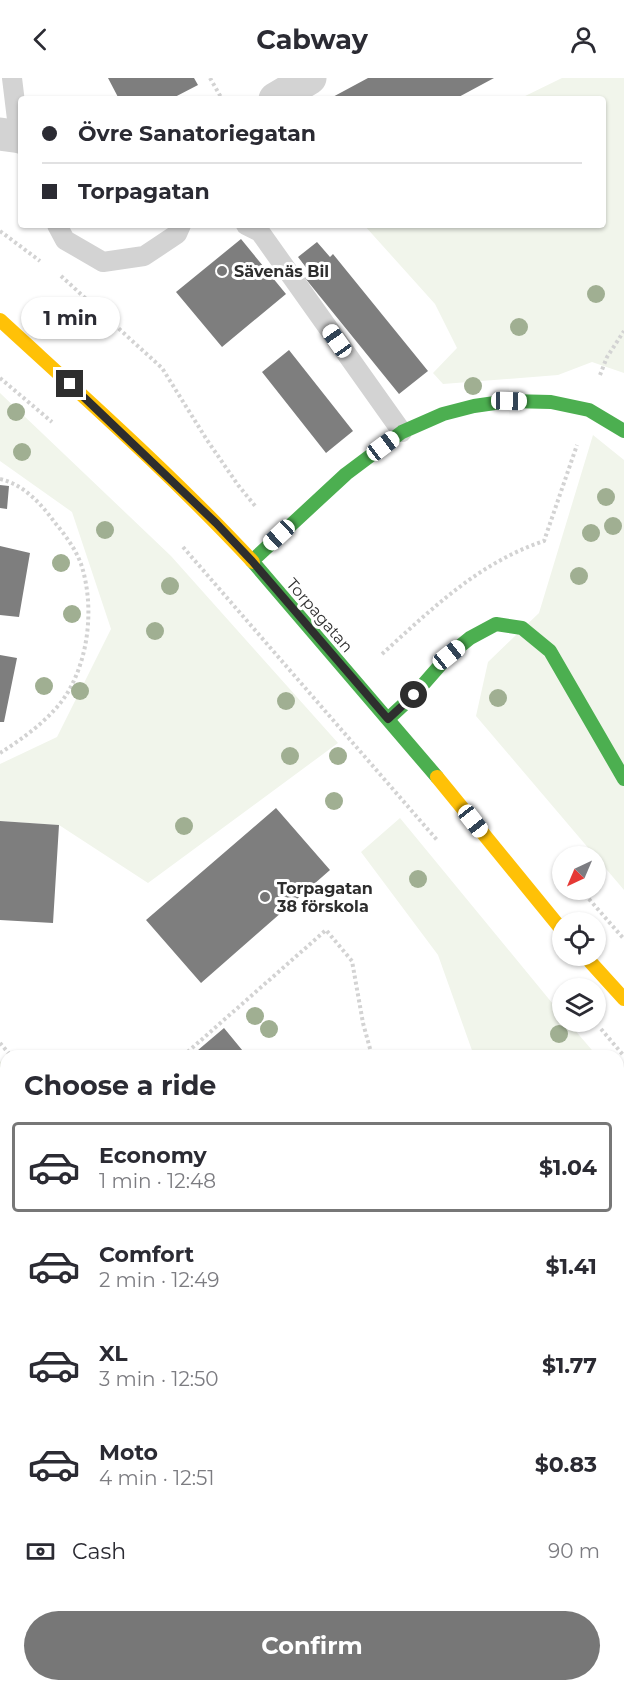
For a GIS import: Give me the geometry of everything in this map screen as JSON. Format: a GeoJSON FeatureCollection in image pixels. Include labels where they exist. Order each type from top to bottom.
{"type":"FeatureCollection","features":[{"type":"Feature","properties":{"kind":"street"},"geometry":{"type":"LineString","coordinates":[[280,96],[310,78]]}},
{"type":"Feature","properties":{"kind":"street","name":"Torpagatan"},"geometry":{"type":"LineString","coordinates":[[0,320],[122,432],[252,561],[388,719],[552,918]]}},
{"type":"Feature","properties":{"kind":"street"},"geometry":{"type":"LineString","coordinates":[[252,561],[346,474],[402,432],[442,414],[509,401],[550,402],[589,410],[624,431]]}},
{"type":"Feature","properties":{"kind":"street"},"geometry":{"type":"LineString","coordinates":[[388,719],[414,695],[449,655],[470,638],[496,624],[522,628],[550,651],[624,779]]}},
{"type":"Feature","properties":{"kind":"street"},"geometry":{"type":"LineString","coordinates":[[594,966],[624,999]]}},
{"type":"Feature","properties":{"kind":"lane"},"geometry":{"type":"LineString","coordinates":[[12,78],[15,139]]}},
{"type":"Feature","properties":{"kind":"lane"},"geometry":{"type":"LineString","coordinates":[[59,228],[65,240],[103,262],[144,256],[177,234],[180,228]]}},
{"type":"Feature","properties":{"kind":"lane"},"geometry":{"type":"LineString","coordinates":[[252,228],[260,232],[402,432]]}},
{"type":"Feature","properties":{"kind":"path"},"geometry":{"type":"LineString","coordinates":[[210,78],[220,96]]}},
{"type":"Feature","properties":{"kind":"path"},"geometry":{"type":"LineString","coordinates":[[380,656],[466,581],[519,549],[544,541],[607,357],[624,331]]}},
{"type":"Feature","properties":{"kind":"path"},"geometry":{"type":"LineString","coordinates":[[0,378],[60,428]]}},
{"type":"Feature","properties":{"kind":"path"},"geometry":{"type":"LineString","coordinates":[[0,479],[21,487],[45,509],[67,538],[82,567],[87,602],[87,641],[78,671],[67,693],[46,718],[0,753]]}},
{"type":"Feature","properties":{"kind":"path"},"geometry":{"type":"LineString","coordinates":[[183,546],[441,844]]}},
{"type":"Feature","properties":{"kind":"path"},"geometry":{"type":"LineString","coordinates":[[589,900],[624,939]]}},
{"type":"Feature","properties":{"kind":"path"},"geometry":{"type":"LineString","coordinates":[[190,1050],[326,930],[352,961],[370,1050]]}},
{"type":"Feature","properties":{"kind":"path"},"geometry":{"type":"LineString","coordinates":[[603,1032],[619,1050]]}},
{"type":"Feature","properties":{"kind":"shaded area"},"geometry":{"type":"Polygon","coordinates":[[[562,78],[624,78],[624,373],[592,362],[558,375],[443,384],[433,373],[457,348],[435,304],[367,228],[606,228],[606,96],[525,96],[562,78]]]}},
{"type":"Feature","properties":{"kind":"shaded area"},"geometry":{"type":"Polygon","coordinates":[[[0,393],[171,556],[338,743],[148,883],[59,825],[0,821],[0,764],[57,737],[111,629],[72,512],[0,461],[0,393]]]}},
{"type":"Feature","properties":{"kind":"shaded area"},"geometry":{"type":"Polygon","coordinates":[[[593,435],[624,460],[624,890],[606,869],[606,846],[587,846],[476,716],[488,662],[539,613],[593,435]]]}},
{"type":"Feature","properties":{"kind":"shaded area"},"geometry":{"type":"Polygon","coordinates":[[[400,818],[552,1003],[552,1032],[577,1032],[592,1050],[472,1050],[438,955],[361,852],[400,818]]]}},
{"type":"Feature","properties":{"kind":"building"},"geometry":{"type":"Polygon","coordinates":[[[108,78],[194,78],[198,85],[177,96],[117,96],[108,78]]]}},
{"type":"Feature","properties":{"kind":"building"},"geometry":{"type":"Polygon","coordinates":[[[368,78],[494,78],[461,96],[335,96],[368,78]]]}},
{"type":"Feature","properties":{"kind":"building"},"geometry":{"type":"Polygon","coordinates":[[[241,239],[286,294],[222,347],[176,292],[241,239]]]}},
{"type":"Feature","properties":{"kind":"building"},"geometry":{"type":"Polygon","coordinates":[[[317,242],[330,257],[333,254],[428,371],[399,394],[305,278],[311,274],[298,257],[317,242]]]}},
{"type":"Feature","properties":{"kind":"building"},"geometry":{"type":"Polygon","coordinates":[[[289,350],[353,431],[326,453],[262,372],[289,350]]]}},
{"type":"Feature","properties":{"kind":"building"},"geometry":{"type":"Polygon","coordinates":[[[0,485],[9,486],[7,509],[0,508],[0,485]]]}},
{"type":"Feature","properties":{"kind":"building"},"geometry":{"type":"Polygon","coordinates":[[[0,546],[30,553],[19,617],[0,615],[0,546]]]}},
{"type":"Feature","properties":{"kind":"building"},"geometry":{"type":"Polygon","coordinates":[[[0,655],[17,658],[4,722],[0,722],[0,655]]]}},
{"type":"Feature","properties":{"kind":"building"},"geometry":{"type":"Polygon","coordinates":[[[276,808],[330,870],[201,983],[146,920],[276,808]]]}},
{"type":"Feature","properties":{"kind":"building"},"geometry":{"type":"Polygon","coordinates":[[[0,821],[59,825],[53,923],[0,920],[0,821]]]}},
{"type":"Feature","properties":{"kind":"building"},"geometry":{"type":"Polygon","coordinates":[[[224,1028],[242,1050],[198,1050],[224,1028]]]}},
{"type":"Feature","properties":{"kind":"traffic: fast"},"geometry":{"type":"LineString","coordinates":[[252,561],[346,474],[402,432],[443,414],[474,406],[509,401],[551,402],[589,410],[624,431]]}},
{"type":"Feature","properties":{"kind":"traffic: fast"},"geometry":{"type":"LineString","coordinates":[[253,562],[437,777]]}},
{"type":"Feature","properties":{"kind":"traffic: fast"},"geometry":{"type":"LineString","coordinates":[[388,719],[414,695],[449,655],[470,638],[496,624],[522,628],[550,651],[624,779]]}},
{"type":"Feature","properties":{"kind":"traffic: slow"},"geometry":{"type":"LineString","coordinates":[[0,320],[160,468],[253,562]]}},
{"type":"Feature","properties":{"kind":"traffic: slow"},"geometry":{"type":"LineString","coordinates":[[437,777],[552,918]]}},
{"type":"Feature","properties":{"kind":"traffic: slow"},"geometry":{"type":"LineString","coordinates":[[594,966],[624,999]]}},
{"type":"Feature","properties":{"kind":"place","name":"Sävenäs Bil"},"geometry":{"type":"Point","coordinates":[222,271]}},
{"type":"Feature","properties":{"kind":"place","name":"Torpagatan 38 förskola"},"geometry":{"type":"Point","coordinates":[265,897]}},
{"type":"Feature","properties":{"kind":"route"},"geometry":{"type":"LineString","coordinates":[[70,384],[216,523],[252,561],[388,719],[414,695]]}}]}
